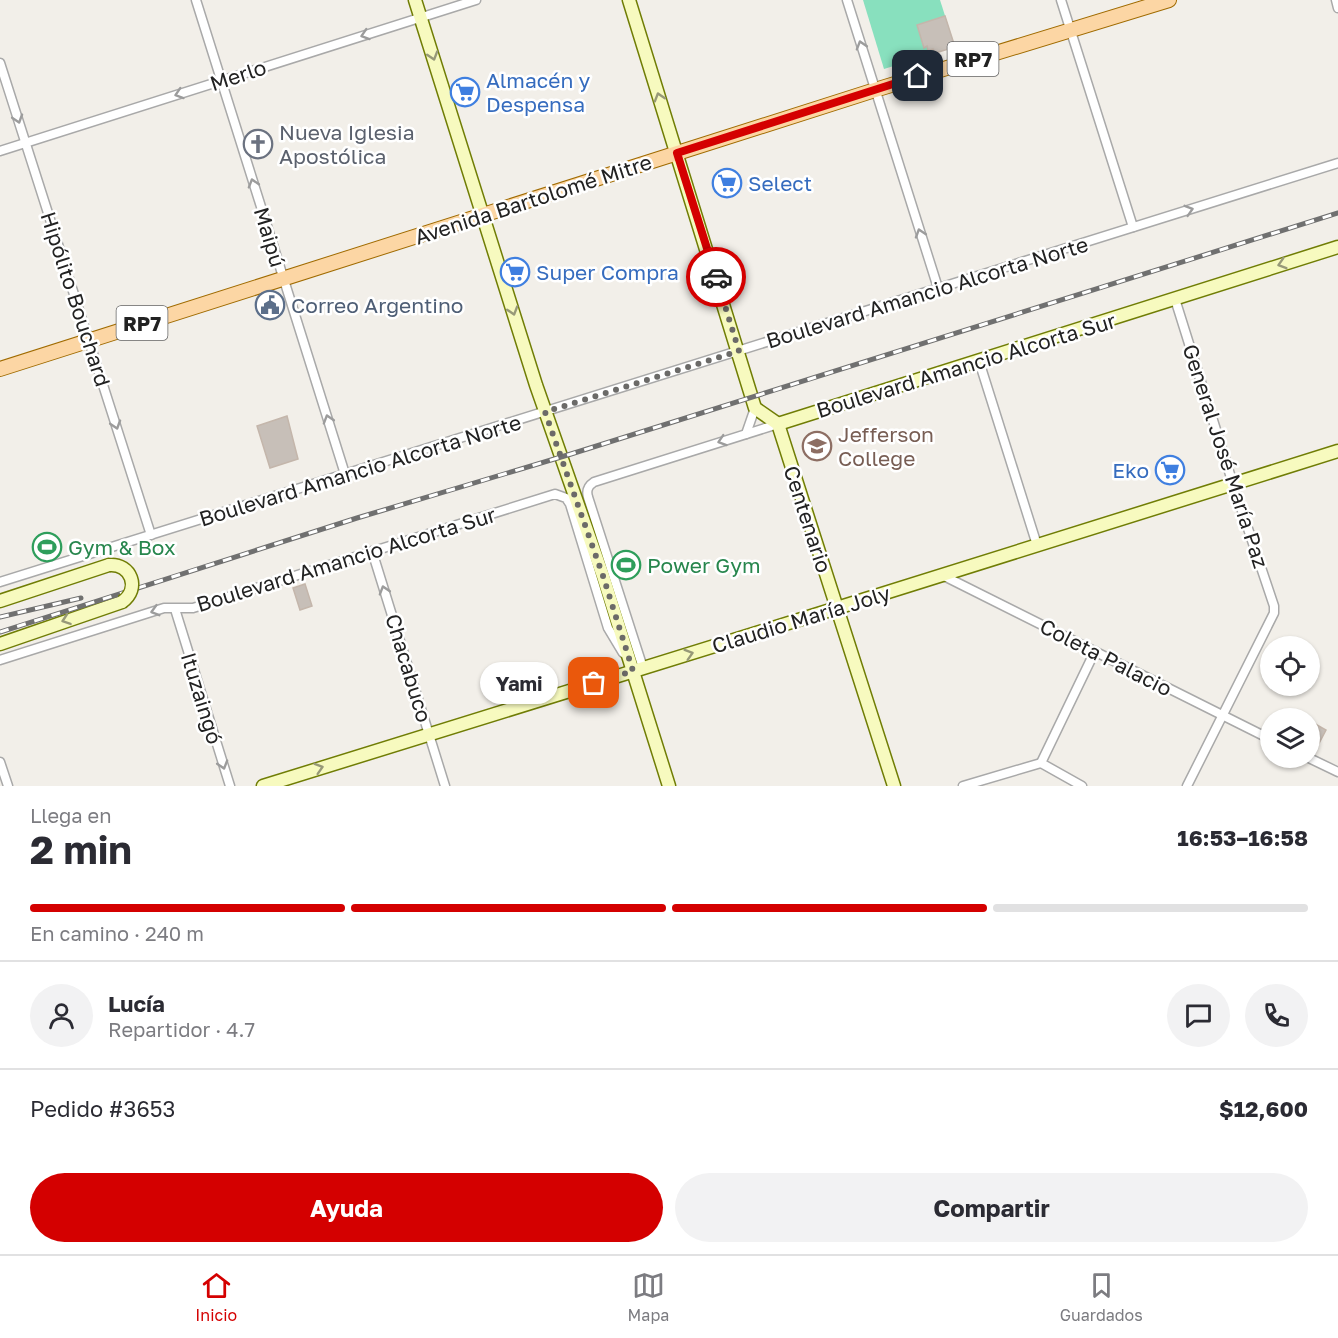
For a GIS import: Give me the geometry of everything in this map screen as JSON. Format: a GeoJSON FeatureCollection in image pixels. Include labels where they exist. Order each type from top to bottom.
{"type":"FeatureCollection","features":[{"type":"Feature","properties":{"kind":"main road","name":"Avenida Bartolomé Mitre"},"geometry":{"type":"LineString","coordinates":[[0,369],[875,90],[1169,0]]}},
{"type":"Feature","properties":{"kind":"street","name":"Maipú"},"geometry":{"type":"LineString","coordinates":[[196,0],[345,474]]}},
{"type":"Feature","properties":{"kind":"street"},"geometry":{"type":"LineString","coordinates":[[415,0],[545,412],[638,669],[669,786]]}},
{"type":"Feature","properties":{"kind":"street","name":"Merlo"},"geometry":{"type":"LineString","coordinates":[[0,151],[476,0]]}},
{"type":"Feature","properties":{"kind":"street"},"geometry":{"type":"LineString","coordinates":[[629,0],[755,408],[746,434]]}},
{"type":"Feature","properties":{"kind":"street"},"geometry":{"type":"LineString","coordinates":[[847,0],[938,288]]}},
{"type":"Feature","properties":{"kind":"street"},"geometry":{"type":"LineString","coordinates":[[1061,0],[1133,227]]}},
{"type":"Feature","properties":{"kind":"street"},"geometry":{"type":"LineString","coordinates":[[1336,0],[1338,8]]}},
{"type":"Feature","properties":{"kind":"street","name":"Hipólito Bouchard"},"geometry":{"type":"LineString","coordinates":[[0,63],[151,535]]}},
{"type":"Feature","properties":{"kind":"street","name":"Boulevard Amancio Alcorta Norte"},"geometry":{"type":"LineString","coordinates":[[0,582],[1338,163]]}},
{"type":"Feature","properties":{"kind":"street","name":"Boulevard Amancio Alcorta Sur"},"geometry":{"type":"LineString","coordinates":[[638,669],[588,497],[589,486],[594,482],[1338,247]]}},
{"type":"Feature","properties":{"kind":"street","name":"General José María Paz"},"geometry":{"type":"LineString","coordinates":[[1175,299],[1274,606],[1274,613],[1222,715]]}},
{"type":"Feature","properties":{"kind":"street"},"geometry":{"type":"LineString","coordinates":[[979,361],[1037,545]]}},
{"type":"Feature","properties":{"kind":"street"},"geometry":{"type":"LineString","coordinates":[[755,408],[778,424]]}},
{"type":"Feature","properties":{"kind":"street","name":"Centenario"},"geometry":{"type":"LineString","coordinates":[[778,424],[894,786]]}},
{"type":"Feature","properties":{"kind":"street","name":"Claudio María Joly"},"geometry":{"type":"LineString","coordinates":[[263,786],[1338,450]]}},
{"type":"Feature","properties":{"kind":"street","name":"Boulevard Amancio Alcorta Sur"},"geometry":{"type":"LineString","coordinates":[[0,660],[164,608],[193,608],[555,494],[566,498],[570,504],[609,628],[638,669]]}},
{"type":"Feature","properties":{"kind":"street","name":"Chacabuco"},"geometry":{"type":"LineString","coordinates":[[372,551],[445,786]]}},
{"type":"Feature","properties":{"kind":"street"},"geometry":{"type":"LineString","coordinates":[[0,601],[113,565],[125,570],[132,582],[131,593],[122,602],[3,642]]}},
{"type":"Feature","properties":{"kind":"street","name":"Coleta Palacio"},"geometry":{"type":"LineString","coordinates":[[942,575],[1260,734]]}},
{"type":"Feature","properties":{"kind":"street","name":"Ituzaingó"},"geometry":{"type":"LineString","coordinates":[[175,609],[230,786]]}},
{"type":"Feature","properties":{"kind":"street"},"geometry":{"type":"LineString","coordinates":[[1041,763],[1095,651]]}},
{"type":"Feature","properties":{"kind":"street"},"geometry":{"type":"LineString","coordinates":[[1187,786],[1222,715]]}},
{"type":"Feature","properties":{"kind":"street"},"geometry":{"type":"LineString","coordinates":[[0,762],[8,786]]}},
{"type":"Feature","properties":{"kind":"street"},"geometry":{"type":"LineString","coordinates":[[963,786],[1041,763],[1082,786]]}},
{"type":"Feature","properties":{"kind":"street"},"geometry":{"type":"LineString","coordinates":[[1320,763],[1338,772]]}},
{"type":"Feature","properties":{"kind":"green space"},"geometry":{"type":"Polygon","coordinates":[[[863,0],[940,0],[955,47],[884,69],[863,0]]]}},
{"type":"Feature","properties":{"kind":"building"},"geometry":{"type":"Polygon","coordinates":[[[945,16],[955,47],[935,53],[933,49],[928,51],[927,46],[924,48],[917,25],[945,16]]]}},
{"type":"Feature","properties":{"kind":"building"},"geometry":{"type":"Polygon","coordinates":[[[287,416],[298,459],[270,468],[257,426],[287,416]]]}},
{"type":"Feature","properties":{"kind":"building"},"geometry":{"type":"Polygon","coordinates":[[[305,584],[312,606],[300,610],[293,588],[305,584]]]}},
{"type":"Feature","properties":{"kind":"building"},"geometry":{"type":"Polygon","coordinates":[[[1320,727],[1326,730],[1320,741],[1320,727]]]}},
{"type":"Feature","properties":{"kind":"railway"},"geometry":{"type":"LineString","coordinates":[[0,632],[357,518],[571,454],[1338,213]]}},
{"type":"Feature","properties":{"kind":"railway"},"geometry":{"type":"LineString","coordinates":[[0,617],[81,598]]}},
{"type":"Feature","properties":{"kind":"way so far"},"geometry":{"type":"LineString","coordinates":[[594,683],[633,671],[603,576],[545,412],[739,351],[716,277]]}},
{"type":"Feature","properties":{"kind":"place","name":"Almacén y Despensa"},"geometry":{"type":"Point","coordinates":[465,92]}},
{"type":"Feature","properties":{"kind":"place","name":"Nueva Iglesia Apostólica"},"geometry":{"type":"Point","coordinates":[258,144]}},
{"type":"Feature","properties":{"kind":"place","name":"Select"},"geometry":{"type":"Point","coordinates":[727,183]}},
{"type":"Feature","properties":{"kind":"place","name":"Super Compra"},"geometry":{"type":"Point","coordinates":[515,272]}},
{"type":"Feature","properties":{"kind":"place","name":"Correo Argentino"},"geometry":{"type":"Point","coordinates":[270,305]}},
{"type":"Feature","properties":{"kind":"place","name":"Jefferson College"},"geometry":{"type":"Point","coordinates":[817,446]}},
{"type":"Feature","properties":{"kind":"place","name":"Eko"},"geometry":{"type":"Point","coordinates":[1170,470]}},
{"type":"Feature","properties":{"kind":"place","name":"Gym & Box"},"geometry":{"type":"Point","coordinates":[47,547]}},
{"type":"Feature","properties":{"kind":"place","name":"Power Gym"},"geometry":{"type":"Point","coordinates":[626,565]}},
{"type":"Feature","properties":{"kind":"place","name":"Yami"},"geometry":{"type":"Point","coordinates":[594,683]}},
{"type":"Feature","properties":{"kind":"route"},"geometry":{"type":"LineString","coordinates":[[716,277],[677,153],[918,76]]}}]}
